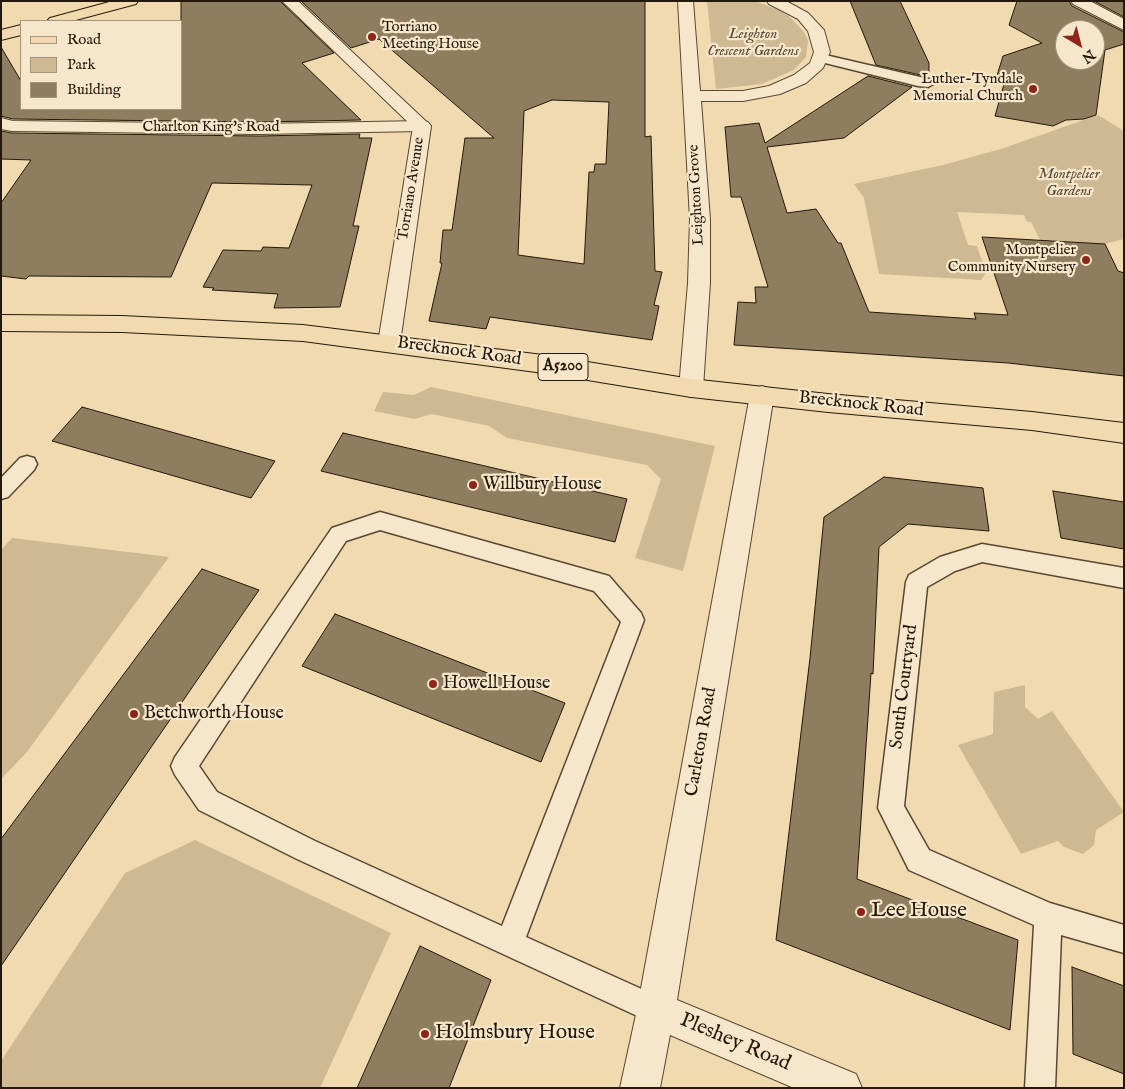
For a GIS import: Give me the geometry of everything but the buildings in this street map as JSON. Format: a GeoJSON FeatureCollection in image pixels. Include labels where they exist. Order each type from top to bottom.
{"type":"FeatureCollection","features":[{"type":"Feature","properties":{"kind":"main road"},"geometry":{"type":"LineString","coordinates":[[59,20],[131,1]]}},
{"type":"Feature","properties":{"kind":"main road"},"geometry":{"type":"LineString","coordinates":[[1,35],[20,30]]}},
{"type":"Feature","properties":{"kind":"main road","name":"Brecknock Road"},"geometry":{"type":"LineString","coordinates":[[1,323],[122,324],[303,333],[551,365],[691,388],[838,404],[1032,421],[1124,433]]}},
{"type":"Feature","properties":{"kind":"street","name":"Torriano Avenue"},"geometry":{"type":"LineString","coordinates":[[289,1],[422,126],[389,343]]}},
{"type":"Feature","properties":{"kind":"street","name":"Leighton Grove"},"geometry":{"type":"LineString","coordinates":[[685,1],[700,219],[699,283],[691,388]]}},
{"type":"Feature","properties":{"kind":"street"},"geometry":{"type":"LineString","coordinates":[[691,96],[743,96],[774,90],[800,78],[817,65],[821,58],[821,44],[811,23],[792,9],[774,1]]}},
{"type":"Feature","properties":{"kind":"street"},"geometry":{"type":"LineString","coordinates":[[1078,1],[1124,25]]}},
{"type":"Feature","properties":{"kind":"street","name":"Charlton King's Road"},"geometry":{"type":"LineString","coordinates":[[1,123],[12,126],[240,129],[422,126]]}},
{"type":"Feature","properties":{"kind":"street","name":"Carleton Road"},"geometry":{"type":"LineString","coordinates":[[640,1088],[656,1010],[762,395]]}},
{"type":"Feature","properties":{"kind":"street","name":"Pleshey Road"},"geometry":{"type":"LineString","coordinates":[[656,1010],[842,1088]]}},
{"type":"Feature","properties":{"kind":"lane"},"geometry":{"type":"LineString","coordinates":[[821,58],[918,82],[928,82]]}},
{"type":"Feature","properties":{"kind":"lane"},"geometry":{"type":"LineString","coordinates":[[1,491],[27,464]]}},
{"type":"Feature","properties":{"kind":"lane"},"geometry":{"type":"LineString","coordinates":[[509,944],[633,620],[601,583],[380,521],[339,534],[184,766],[208,801],[306,850],[509,944],[656,1010]]}},
{"type":"Feature","properties":{"kind":"lane","name":"South Courtyard"},"geometry":{"type":"LineString","coordinates":[[1124,578],[982,553],[948,564],[917,582],[891,808],[919,860],[1048,917],[1124,939]]}},
{"type":"Feature","properties":{"kind":"lane"},"geometry":{"type":"LineString","coordinates":[[1040,1088],[1048,917]]}},
{"type":"Feature","properties":{"kind":"green space","name":"Leighton Crescent Gardens"},"geometry":{"type":"Polygon","coordinates":[[[707,1],[755,1],[779,10],[791,18],[804,32],[808,41],[806,57],[794,70],[762,84],[716,89],[707,1]]]}},
{"type":"Feature","properties":{"kind":"green space","name":"Montpelier Gardens"},"geometry":{"type":"Polygon","coordinates":[[[1098,115],[1124,131],[1124,239],[1105,244],[1040,240],[1031,222],[1027,222],[1024,215],[957,212],[968,245],[977,246],[986,273],[981,280],[879,274],[864,198],[854,184],[943,165],[1004,148],[1098,115]]]}},
{"type":"Feature","properties":{"kind":"green space"},"geometry":{"type":"Polygon","coordinates":[[[431,387],[715,446],[683,571],[635,558],[661,479],[647,465],[507,438],[489,426],[432,414],[414,419],[374,411],[383,392],[414,395],[431,387]]]}},
{"type":"Feature","properties":{"kind":"green space"},"geometry":{"type":"Polygon","coordinates":[[[12,538],[169,557],[27,752],[1,779],[1,550],[12,538]]]}},
{"type":"Feature","properties":{"kind":"green space"},"geometry":{"type":"Polygon","coordinates":[[[1025,685],[1025,707],[1038,719],[1052,711],[1124,812],[1096,830],[1094,845],[1083,854],[1064,847],[1058,841],[1021,854],[958,745],[993,734],[994,692],[1025,685]]]}},
{"type":"Feature","properties":{"kind":"green space"},"geometry":{"type":"Polygon","coordinates":[[[195,840],[391,933],[320,1088],[1,1088],[1,1061],[125,873],[195,840]]]}},
{"type":"Feature","properties":{"kind":"place","name":"Torriano Meeting House"},"geometry":{"type":"Point","coordinates":[372,37]}},
{"type":"Feature","properties":{"kind":"place","name":"Luther-Tyndale Memorial Church"},"geometry":{"type":"Point","coordinates":[1033,89]}},
{"type":"Feature","properties":{"kind":"place","name":"Montpelier Community Nursery"},"geometry":{"type":"Point","coordinates":[1086,260]}},
{"type":"Feature","properties":{"kind":"place","name":"Willbury House"},"geometry":{"type":"Point","coordinates":[473,485]}},
{"type":"Feature","properties":{"kind":"place","name":"Howell House"},"geometry":{"type":"Point","coordinates":[433,684]}},
{"type":"Feature","properties":{"kind":"place","name":"Betchworth House"},"geometry":{"type":"Point","coordinates":[134,714]}},
{"type":"Feature","properties":{"kind":"place","name":"Lee House"},"geometry":{"type":"Point","coordinates":[861,912]}},
{"type":"Feature","properties":{"kind":"place","name":"Holmsbury House"},"geometry":{"type":"Point","coordinates":[425,1034]}}]}
